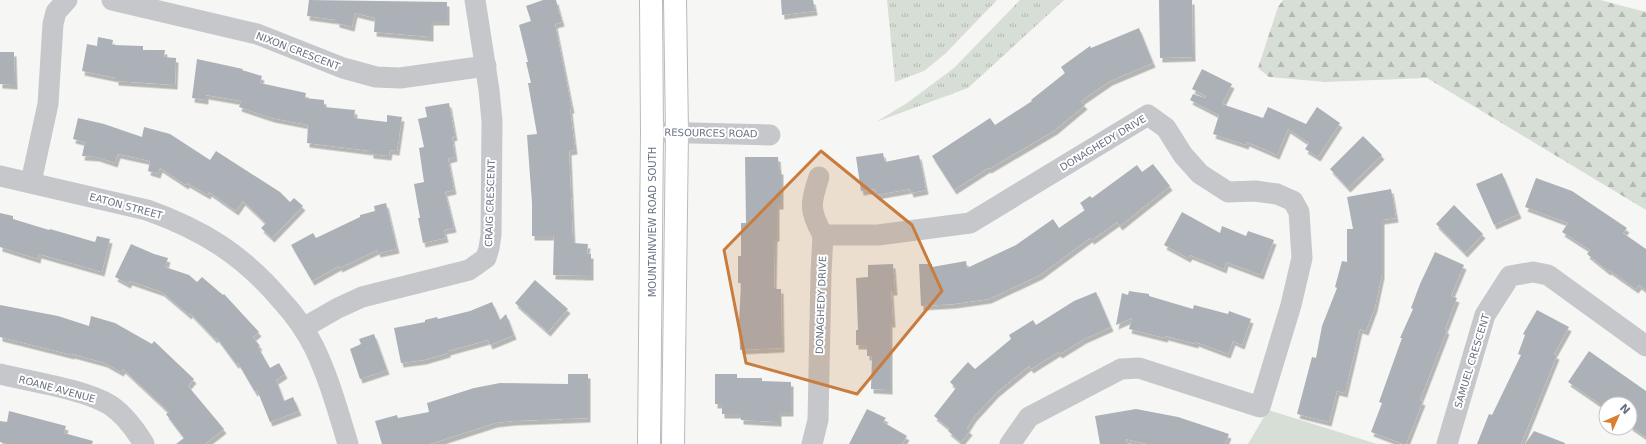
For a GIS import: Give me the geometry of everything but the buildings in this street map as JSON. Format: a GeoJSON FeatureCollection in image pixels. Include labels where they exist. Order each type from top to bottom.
{"type":"FeatureCollection","features":[{"type":"Feature","properties":{"kind":"main road","name":"MOUNTAINVIEW ROAD SOUTH"},"geometry":{"type":"LineString","coordinates":[[648,444],[652,0]]}},
{"type":"Feature","properties":{"kind":"main road"},"geometry":{"type":"LineString","coordinates":[[673,444],[677,132],[676,0]]}},
{"type":"Feature","properties":{"kind":"street"},"geometry":{"type":"LineString","coordinates":[[32,182],[48,104],[52,71],[53,24],[56,12],[67,0]]}},
{"type":"Feature","properties":{"kind":"street","name":"NIXON CRESCENT"},"geometry":{"type":"LineString","coordinates":[[112,0],[257,34],[343,68],[376,77],[400,78],[486,66]]}},
{"type":"Feature","properties":{"kind":"street","name":"CRAIG CRESCENT"},"geometry":{"type":"LineString","coordinates":[[303,328],[338,308],[362,297],[469,270],[486,258],[491,235],[492,121],[486,66],[475,0]]}},
{"type":"Feature","properties":{"kind":"street","name":"DONAGHEDY DRIVE"},"geometry":{"type":"LineString","coordinates":[[812,444],[818,420],[823,236],[878,234],[970,223],[1148,115],[1166,128],[1183,156],[1200,174],[1228,192],[1255,191],[1277,194],[1293,201],[1299,212],[1302,258],[1291,305],[1260,407],[1139,368],[1121,369],[1029,417],[1010,444]]}},
{"type":"Feature","properties":{"kind":"street","name":"RESOURCES ROAD"},"geometry":{"type":"LineString","coordinates":[[652,132],[770,135]]}},
{"type":"Feature","properties":{"kind":"street","name":"EATON STREET"},"geometry":{"type":"LineString","coordinates":[[0,176],[32,182],[147,210],[198,231],[228,250],[254,270],[303,328],[314,347],[326,377],[348,444]]}},
{"type":"Feature","properties":{"kind":"street"},"geometry":{"type":"LineString","coordinates":[[819,177],[811,200],[814,220],[823,236]]}},
{"type":"Feature","properties":{"kind":"street","name":"SAMUEL CRESCENT"},"geometry":{"type":"LineString","coordinates":[[1447,444],[1485,315],[1510,276],[1533,272],[1548,275],[1646,346]]}},
{"type":"Feature","properties":{"kind":"street","name":"ROANE AVENUE"},"geometry":{"type":"LineString","coordinates":[[0,374],[94,396],[111,406],[132,425],[144,444]]}},
{"type":"Feature","properties":{"kind":"highlighted area"},"geometry":{"type":"Polygon","coordinates":[[[821,151],[912,225],[942,291],[857,394],[746,363],[724,250],[821,151]]]}},
{"type":"Feature","properties":{"kind":"green space"},"geometry":{"type":"Polygon","coordinates":[[[887,0],[997,0],[945,54],[924,71],[895,82],[887,0]]]}},
{"type":"Feature","properties":{"kind":"green space"},"geometry":{"type":"Polygon","coordinates":[[[1020,0],[1064,0],[968,88],[876,122],[907,103],[954,68],[1020,0]]]}},
{"type":"Feature","properties":{"kind":"green space"},"geometry":{"type":"Polygon","coordinates":[[[1283,0],[1600,0],[1646,12],[1646,210],[1427,78],[1325,82],[1269,77],[1258,68],[1278,7],[1283,0]]]}},
{"type":"Feature","properties":{"kind":"green space"},"geometry":{"type":"Polygon","coordinates":[[[1268,410],[1377,444],[1248,444],[1268,410]]]}}]}
